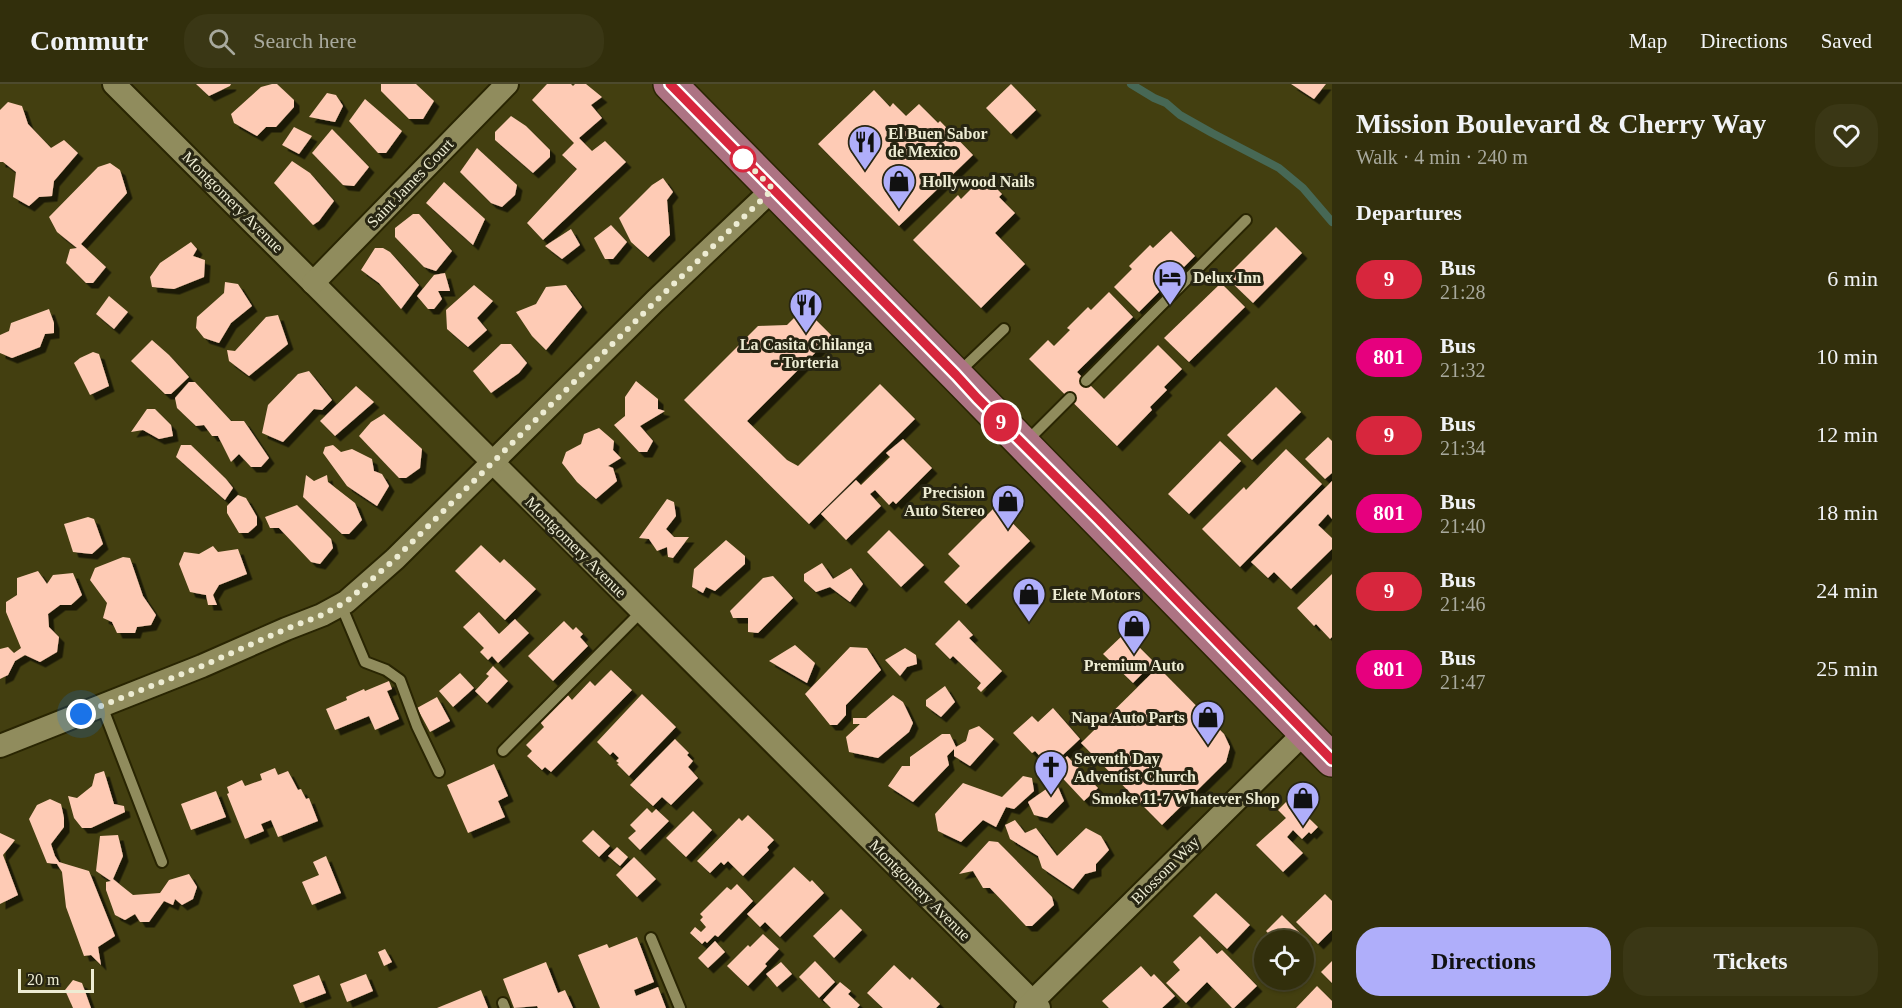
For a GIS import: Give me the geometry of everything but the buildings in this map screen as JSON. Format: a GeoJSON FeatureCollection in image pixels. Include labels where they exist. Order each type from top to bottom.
{"type":"FeatureCollection","features":[{"type":"Feature","properties":{"kind":"main road"},"geometry":{"type":"LineString","coordinates":[[670,84],[1332,760]]}},
{"type":"Feature","properties":{"kind":"street","name":"Montgomery Avenue"},"geometry":{"type":"LineString","coordinates":[[114,84],[1033,1006]]}},
{"type":"Feature","properties":{"kind":"street","name":"Saint James Court"},"geometry":{"type":"LineString","coordinates":[[313,283],[507,84]]}},
{"type":"Feature","properties":{"kind":"street"},"geometry":{"type":"LineString","coordinates":[[0,746],[322,615],[340,605],[395,559],[656,301],[773,189]]}},
{"type":"Feature","properties":{"kind":"street","name":"Blossom Way"},"geometry":{"type":"LineString","coordinates":[[1033,1006],[1305,732]]}},
{"type":"Feature","properties":{"kind":"lane"},"geometry":{"type":"LineString","coordinates":[[1086,381],[1246,220]]}},
{"type":"Feature","properties":{"kind":"lane"},"geometry":{"type":"LineString","coordinates":[[956,375],[1004,329]]}},
{"type":"Feature","properties":{"kind":"lane"},"geometry":{"type":"LineString","coordinates":[[1024,445],[1070,398]]}},
{"type":"Feature","properties":{"kind":"lane"},"geometry":{"type":"LineString","coordinates":[[340,605],[365,662],[386,670],[400,680],[417,726],[439,772]]}},
{"type":"Feature","properties":{"kind":"lane"},"geometry":{"type":"LineString","coordinates":[[503,750],[641,612]]}},
{"type":"Feature","properties":{"kind":"lane"},"geometry":{"type":"LineString","coordinates":[[102,706],[162,862]]}},
{"type":"Feature","properties":{"kind":"lane"},"geometry":{"type":"LineString","coordinates":[[651,938],[680,1008]]}},
{"type":"Feature","properties":{"kind":"waterway"},"geometry":{"type":"LineString","coordinates":[[1131,84],[1166,103],[1180,115],[1279,168],[1303,188],[1332,222]]}},
{"type":"Feature","properties":{"kind":"bus line","name":"9"},"geometry":{"type":"LineString","coordinates":[[670,84],[1332,760]]}},
{"type":"Feature","properties":{"kind":"place","name":"El Buen Sabor de Mexico"},"geometry":{"type":"Point","coordinates":[865,171]}},
{"type":"Feature","properties":{"kind":"place","name":"Hollywood Nails"},"geometry":{"type":"Point","coordinates":[899,210]}},
{"type":"Feature","properties":{"kind":"place","name":"Delux Inn"},"geometry":{"type":"Point","coordinates":[1170,306]}},
{"type":"Feature","properties":{"kind":"place","name":"La Casita Chilanga - Torteria"},"geometry":{"type":"Point","coordinates":[806,334]}},
{"type":"Feature","properties":{"kind":"place","name":"Precision Auto Stereo"},"geometry":{"type":"Point","coordinates":[1008,530]}},
{"type":"Feature","properties":{"kind":"place","name":"Elete Motors"},"geometry":{"type":"Point","coordinates":[1029,623]}},
{"type":"Feature","properties":{"kind":"place","name":"Premium Auto"},"geometry":{"type":"Point","coordinates":[1134,655]}},
{"type":"Feature","properties":{"kind":"place","name":"Napa Auto Parts"},"geometry":{"type":"Point","coordinates":[1208,746]}},
{"type":"Feature","properties":{"kind":"place","name":"Seventh Day Adventist Church"},"geometry":{"type":"Point","coordinates":[1051,796]}},
{"type":"Feature","properties":{"kind":"place","name":"Smoke 11-7 Whatever Shop"},"geometry":{"type":"Point","coordinates":[1303,827]}},
{"type":"Feature","properties":{"kind":"route"},"geometry":{"type":"LineString","coordinates":[[81,714],[202,666],[322,615],[346,602],[395,559],[656,301],[773,189],[743,159]]}}]}
